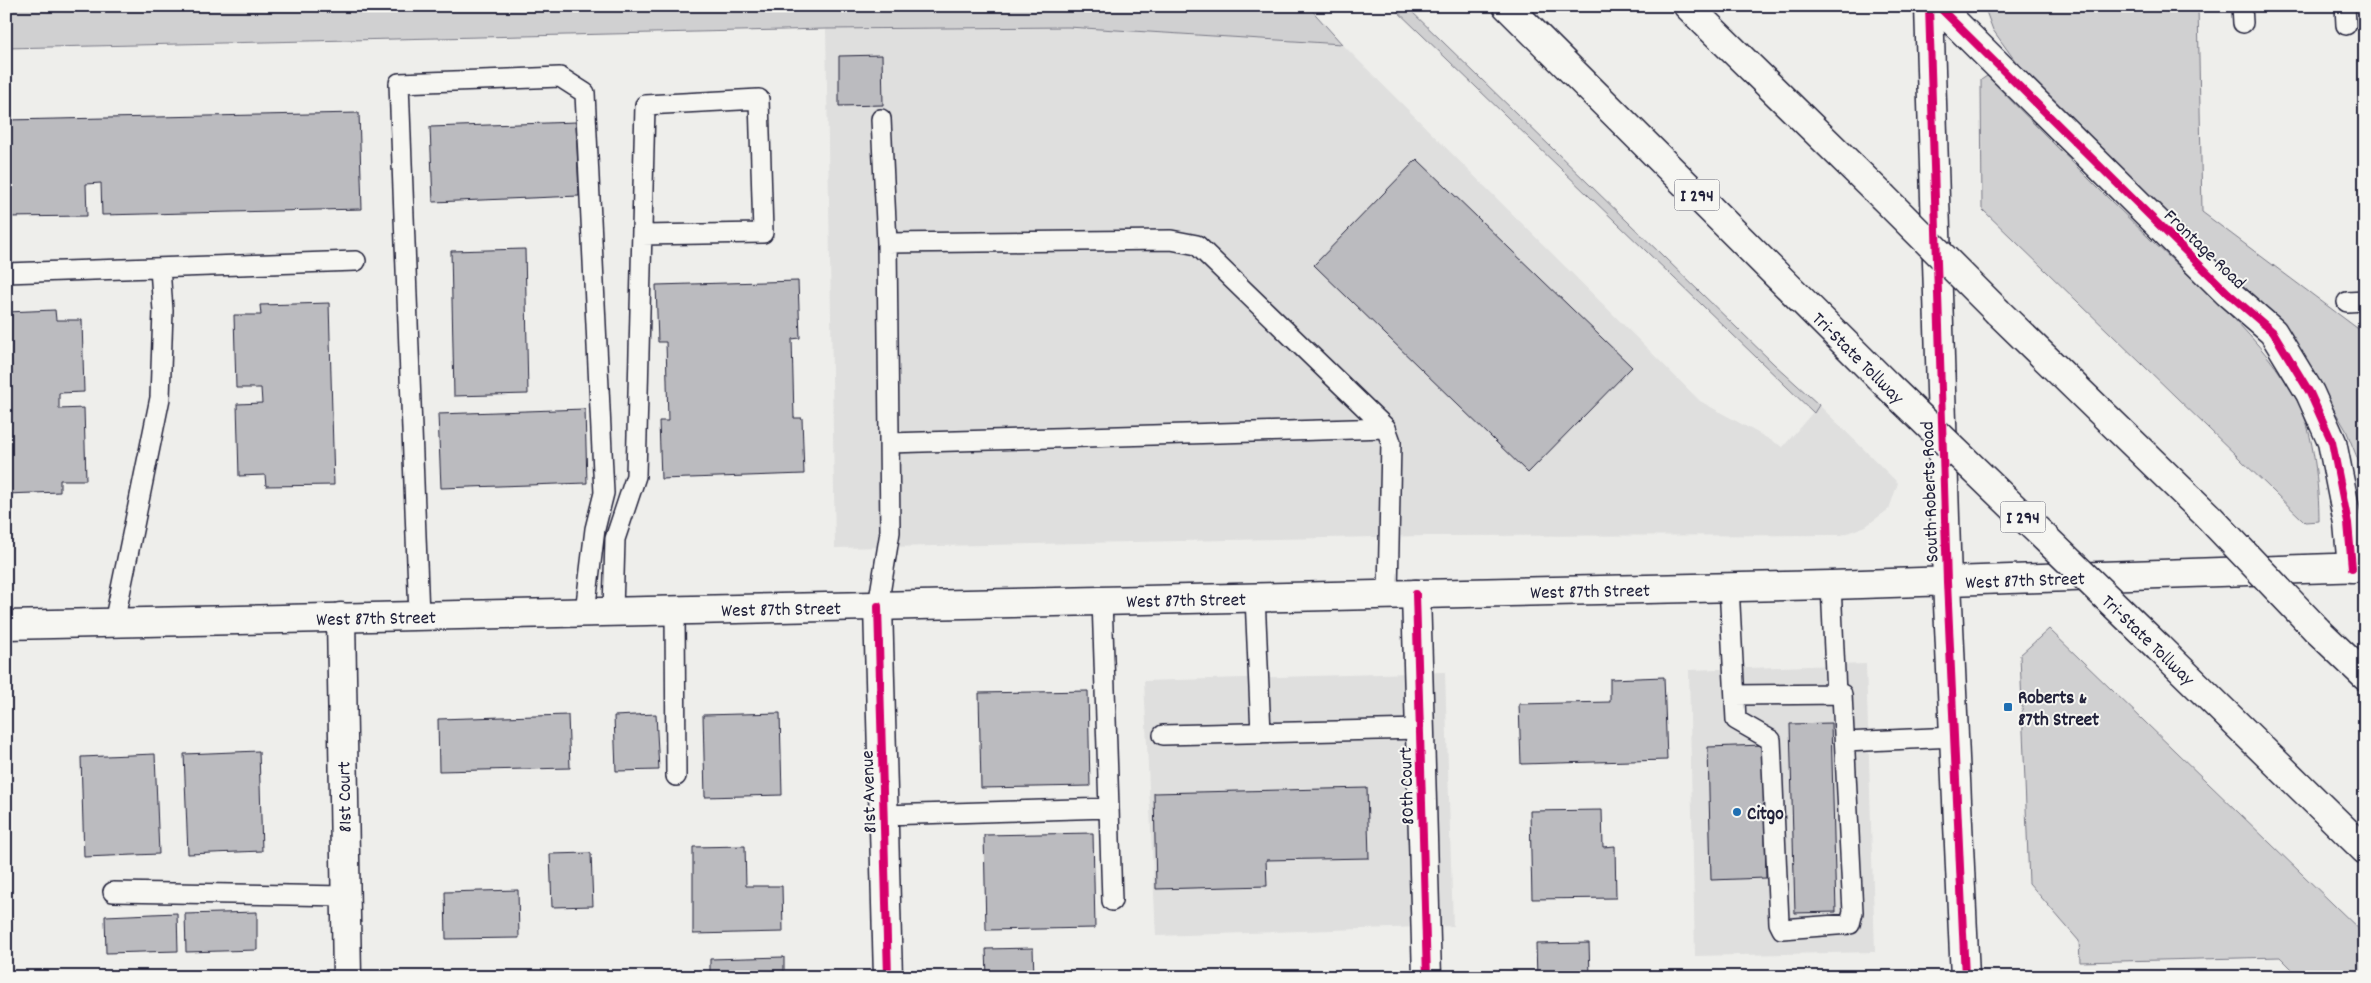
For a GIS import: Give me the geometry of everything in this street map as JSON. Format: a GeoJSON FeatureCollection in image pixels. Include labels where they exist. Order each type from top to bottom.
{"type":"FeatureCollection","features":[{"type":"Feature","properties":{"kind":"main road","name":"Tri-State Tollway"},"geometry":{"type":"LineString","coordinates":[[1507,6],[1887,385],[2365,850]]}},
{"type":"Feature","properties":{"kind":"main road"},"geometry":{"type":"LineString","coordinates":[[1688,6],[1998,312],[2209,516],[2316,629],[2365,676]]}},
{"type":"Feature","properties":{"kind":"main road","name":"South Roberts Road"},"geometry":{"type":"LineString","coordinates":[[1929,6],[1947,582],[1965,977]]}},
{"type":"Feature","properties":{"kind":"main road","name":"Frontage Road"},"geometry":{"type":"LineString","coordinates":[[1938,6],[2228,293],[2273,332],[2310,393],[2332,442],[2358,568]]}},
{"type":"Feature","properties":{"kind":"main road","name":"West 87th Street"},"geometry":{"type":"LineString","coordinates":[[6,625],[1831,585],[2358,568]]}},
{"type":"Feature","properties":{"kind":"main road","name":"80th Court"},"geometry":{"type":"LineString","coordinates":[[1416,594],[1427,977]]}},
{"type":"Feature","properties":{"kind":"main road","name":"81st Avenue"},"geometry":{"type":"LineString","coordinates":[[878,606],[888,977]]}},
{"type":"Feature","properties":{"kind":"main road","name":"81st Court"},"geometry":{"type":"LineString","coordinates":[[341,617],[344,896],[347,977]]}},
{"type":"Feature","properties":{"kind":"lane"},"geometry":{"type":"LineString","coordinates":[[2345,6],[2346,25]]}},
{"type":"Feature","properties":{"kind":"lane"},"geometry":{"type":"LineString","coordinates":[[419,616],[399,84],[560,77],[585,93],[592,235],[604,493],[595,529],[585,612]]}},
{"type":"Feature","properties":{"kind":"lane"},"geometry":{"type":"LineString","coordinates":[[614,611],[615,539],[636,476],[645,104],[759,98],[763,234],[642,235]]}},
{"type":"Feature","properties":{"kind":"lane"},"geometry":{"type":"LineString","coordinates":[[878,606],[890,532],[887,243],[881,119]]}},
{"type":"Feature","properties":{"kind":"lane"},"geometry":{"type":"LineString","coordinates":[[887,243],[1171,240],[1197,245],[1386,428],[1391,442],[1388,594]]}},
{"type":"Feature","properties":{"kind":"lane"},"geometry":{"type":"LineString","coordinates":[[6,273],[356,260]]}},
{"type":"Feature","properties":{"kind":"lane"},"geometry":{"type":"LineString","coordinates":[[114,622],[160,398],[163,310],[160,268]]}},
{"type":"Feature","properties":{"kind":"lane"},"geometry":{"type":"LineString","coordinates":[[889,443],[1386,428]]}},
{"type":"Feature","properties":{"kind":"lane"},"geometry":{"type":"LineString","coordinates":[[1831,585],[1836,694]]}},
{"type":"Feature","properties":{"kind":"lane"},"geometry":{"type":"LineString","coordinates":[[1729,586],[1736,720],[1771,740],[1779,923],[1782,928],[1850,924],[1853,912],[1842,694],[1735,696]]}},
{"type":"Feature","properties":{"kind":"lane"},"geometry":{"type":"LineString","coordinates":[[1255,597],[1261,733]]}},
{"type":"Feature","properties":{"kind":"lane"},"geometry":{"type":"LineString","coordinates":[[1102,600],[1112,902]]}},
{"type":"Feature","properties":{"kind":"lane"},"geometry":{"type":"LineString","coordinates":[[675,610],[676,776]]}},
{"type":"Feature","properties":{"kind":"lane"},"geometry":{"type":"LineString","coordinates":[[1162,735],[1420,729]]}},
{"type":"Feature","properties":{"kind":"lane"},"geometry":{"type":"LineString","coordinates":[[1845,742],[1954,737]]}},
{"type":"Feature","properties":{"kind":"lane"},"geometry":{"type":"LineString","coordinates":[[884,815],[1109,808]]}},
{"type":"Feature","properties":{"kind":"lane"},"geometry":{"type":"LineString","coordinates":[[113,892],[344,896]]}},
{"type":"Feature","properties":{"kind":"shaded area"},"geometry":{"type":"Polygon","coordinates":[[[6,6],[1308,6],[1342,44],[1068,27],[826,29],[6,48],[6,6]]]}},
{"type":"Feature","properties":{"kind":"shaded area"},"geometry":{"type":"Polygon","coordinates":[[[1392,6],[1406,6],[1774,364],[1819,405],[1814,413],[1392,6]]]}},
{"type":"Feature","properties":{"kind":"shaded area"},"geometry":{"type":"Polygon","coordinates":[[[1984,6],[2198,6],[2202,212],[2365,334],[2365,477],[2346,430],[2294,342],[2268,309],[2139,187],[2016,62],[1993,30],[1984,6]]]}},
{"type":"Feature","properties":{"kind":"shaded area"},"geometry":{"type":"Polygon","coordinates":[[[1068,27],[1342,44],[1700,401],[1783,447],[1819,405],[1898,483],[1889,509],[1866,526],[1842,535],[1426,536],[835,548],[826,29],[1068,27]]]}},
{"type":"Feature","properties":{"kind":"shaded area"},"geometry":{"type":"Polygon","coordinates":[[[1987,76],[2109,199],[2231,316],[2268,357],[2298,402],[2308,429],[2317,477],[2319,521],[2305,522],[1982,209],[1981,80],[1987,76]]]}},
{"type":"Feature","properties":{"kind":"shaded area"},"geometry":{"type":"Polygon","coordinates":[[[2049,629],[2365,935],[2365,977],[2300,977],[2280,957],[2080,962],[2079,941],[2029,883],[2020,655],[2049,629]]]}},
{"type":"Feature","properties":{"kind":"shaded area"},"geometry":{"type":"Polygon","coordinates":[[[1866,664],[1875,952],[1695,956],[1689,670],[1866,664]]]}},
{"type":"Feature","properties":{"kind":"shaded area"},"geometry":{"type":"Polygon","coordinates":[[[1445,672],[1453,926],[1156,936],[1144,681],[1445,672]]]}},
{"type":"Feature","properties":{"kind":"building"},"geometry":{"type":"Polygon","coordinates":[[[882,55],[883,105],[839,106],[839,56],[882,55]]]}},
{"type":"Feature","properties":{"kind":"building"},"geometry":{"type":"Polygon","coordinates":[[[359,113],[362,209],[102,215],[101,183],[86,184],[87,216],[6,217],[6,120],[359,113]]]}},
{"type":"Feature","properties":{"kind":"building"},"geometry":{"type":"Polygon","coordinates":[[[576,122],[579,196],[433,202],[430,127],[576,122]]]}},
{"type":"Feature","properties":{"kind":"building"},"geometry":{"type":"Polygon","coordinates":[[[1417,159],[1632,367],[1528,473],[1314,265],[1417,159]]]}},
{"type":"Feature","properties":{"kind":"building"},"geometry":{"type":"Polygon","coordinates":[[[525,249],[528,394],[454,396],[451,251],[525,249]]]}},
{"type":"Feature","properties":{"kind":"building"},"geometry":{"type":"Polygon","coordinates":[[[798,281],[800,338],[792,339],[794,418],[802,418],[804,474],[661,479],[659,421],[668,421],[666,342],[658,342],[656,285],[798,281]]]}},
{"type":"Feature","properties":{"kind":"building"},"geometry":{"type":"Polygon","coordinates":[[[329,303],[334,485],[266,486],[265,475],[239,476],[237,404],[262,403],[261,388],[236,388],[234,315],[261,315],[260,305],[329,303]]]}},
{"type":"Feature","properties":{"kind":"building"},"geometry":{"type":"Polygon","coordinates":[[[55,310],[56,320],[82,320],[84,392],[59,393],[59,409],[84,408],[86,480],[60,480],[60,492],[6,494],[6,312],[55,310]]]}},
{"type":"Feature","properties":{"kind":"building"},"geometry":{"type":"Polygon","coordinates":[[[585,409],[587,483],[441,488],[438,414],[585,409]]]}},
{"type":"Feature","properties":{"kind":"building"},"geometry":{"type":"Polygon","coordinates":[[[1664,677],[1667,760],[1521,764],[1519,704],[1610,702],[1610,679],[1664,677]]]}},
{"type":"Feature","properties":{"kind":"building"},"geometry":{"type":"Polygon","coordinates":[[[1088,691],[1090,786],[981,788],[979,693],[1088,691]]]}},
{"type":"Feature","properties":{"kind":"building"},"geometry":{"type":"Polygon","coordinates":[[[780,713],[782,795],[705,797],[703,715],[780,713]]]}},
{"type":"Feature","properties":{"kind":"building"},"geometry":{"type":"Polygon","coordinates":[[[656,714],[659,770],[616,771],[614,716],[656,714]]]}},
{"type":"Feature","properties":{"kind":"building"},"geometry":{"type":"Polygon","coordinates":[[[568,715],[570,768],[439,771],[438,719],[568,715]]]}},
{"type":"Feature","properties":{"kind":"building","name":"Citgo"},"geometry":{"type":"Polygon","coordinates":[[[1831,723],[1836,912],[1795,913],[1790,724],[1831,723]]]}},
{"type":"Feature","properties":{"kind":"building","name":"Citgo"},"geometry":{"type":"Polygon","coordinates":[[[1763,745],[1766,878],[1711,880],[1708,747],[1763,745]]]}},
{"type":"Feature","properties":{"kind":"building"},"geometry":{"type":"Polygon","coordinates":[[[259,751],[262,851],[188,854],[184,754],[259,751]]]}},
{"type":"Feature","properties":{"kind":"building"},"geometry":{"type":"Polygon","coordinates":[[[155,754],[159,854],[84,857],[81,757],[155,754]]]}},
{"type":"Feature","properties":{"kind":"building"},"geometry":{"type":"Polygon","coordinates":[[[1367,788],[1369,858],[1266,860],[1267,886],[1156,889],[1154,793],[1367,788]]]}},
{"type":"Feature","properties":{"kind":"building"},"geometry":{"type":"Polygon","coordinates":[[[1602,810],[1603,847],[1615,846],[1616,898],[1532,899],[1530,811],[1602,810]]]}},
{"type":"Feature","properties":{"kind":"building"},"geometry":{"type":"Polygon","coordinates":[[[1093,833],[1095,928],[986,930],[984,835],[1093,833]]]}},
{"type":"Feature","properties":{"kind":"building"},"geometry":{"type":"Polygon","coordinates":[[[745,846],[746,886],[782,886],[783,932],[693,934],[693,847],[745,846]]]}},
{"type":"Feature","properties":{"kind":"building"},"geometry":{"type":"Polygon","coordinates":[[[591,853],[593,906],[552,907],[550,854],[591,853]]]}},
{"type":"Feature","properties":{"kind":"building"},"geometry":{"type":"Polygon","coordinates":[[[518,890],[519,938],[446,939],[445,892],[518,890]]]}},
{"type":"Feature","properties":{"kind":"building"},"geometry":{"type":"Polygon","coordinates":[[[257,912],[257,950],[186,952],[185,914],[257,912]]]}},
{"type":"Feature","properties":{"kind":"building"},"geometry":{"type":"Polygon","coordinates":[[[177,913],[178,951],[106,953],[105,916],[177,913]]]}},
{"type":"Feature","properties":{"kind":"building"},"geometry":{"type":"Polygon","coordinates":[[[1589,943],[1590,977],[1537,977],[1536,944],[1589,943]]]}},
{"type":"Feature","properties":{"kind":"building"},"geometry":{"type":"Polygon","coordinates":[[[1033,948],[1034,977],[987,977],[986,949],[1033,948]]]}},
{"type":"Feature","properties":{"kind":"building"},"geometry":{"type":"Polygon","coordinates":[[[784,957],[784,977],[710,977],[710,959],[784,957]]]}},
{"type":"Feature","properties":{"kind":"building"},"geometry":{"type":"Polygon","coordinates":[[[244,972],[244,977],[189,977],[189,974],[244,972]]]}},
{"type":"Feature","properties":{"kind":"cycle path"},"geometry":{"type":"LineString","coordinates":[[1929,6],[1947,582],[1965,977]]}},
{"type":"Feature","properties":{"kind":"cycle path"},"geometry":{"type":"LineString","coordinates":[[1938,6],[2228,293],[2273,332],[2310,393],[2332,442],[2348,523],[2352,568]]}},
{"type":"Feature","properties":{"kind":"cycle path"},"geometry":{"type":"LineString","coordinates":[[1416,594],[1427,977]]}},
{"type":"Feature","properties":{"kind":"cycle path"},"geometry":{"type":"LineString","coordinates":[[878,606],[888,977]]}},
{"type":"Feature","properties":{"kind":"place","name":"Roberts & 87th Street"},"geometry":{"type":"Point","coordinates":[2008,707]}},
{"type":"Feature","properties":{"kind":"place","name":"Citgo"},"geometry":{"type":"Point","coordinates":[1737,812]}}]}
